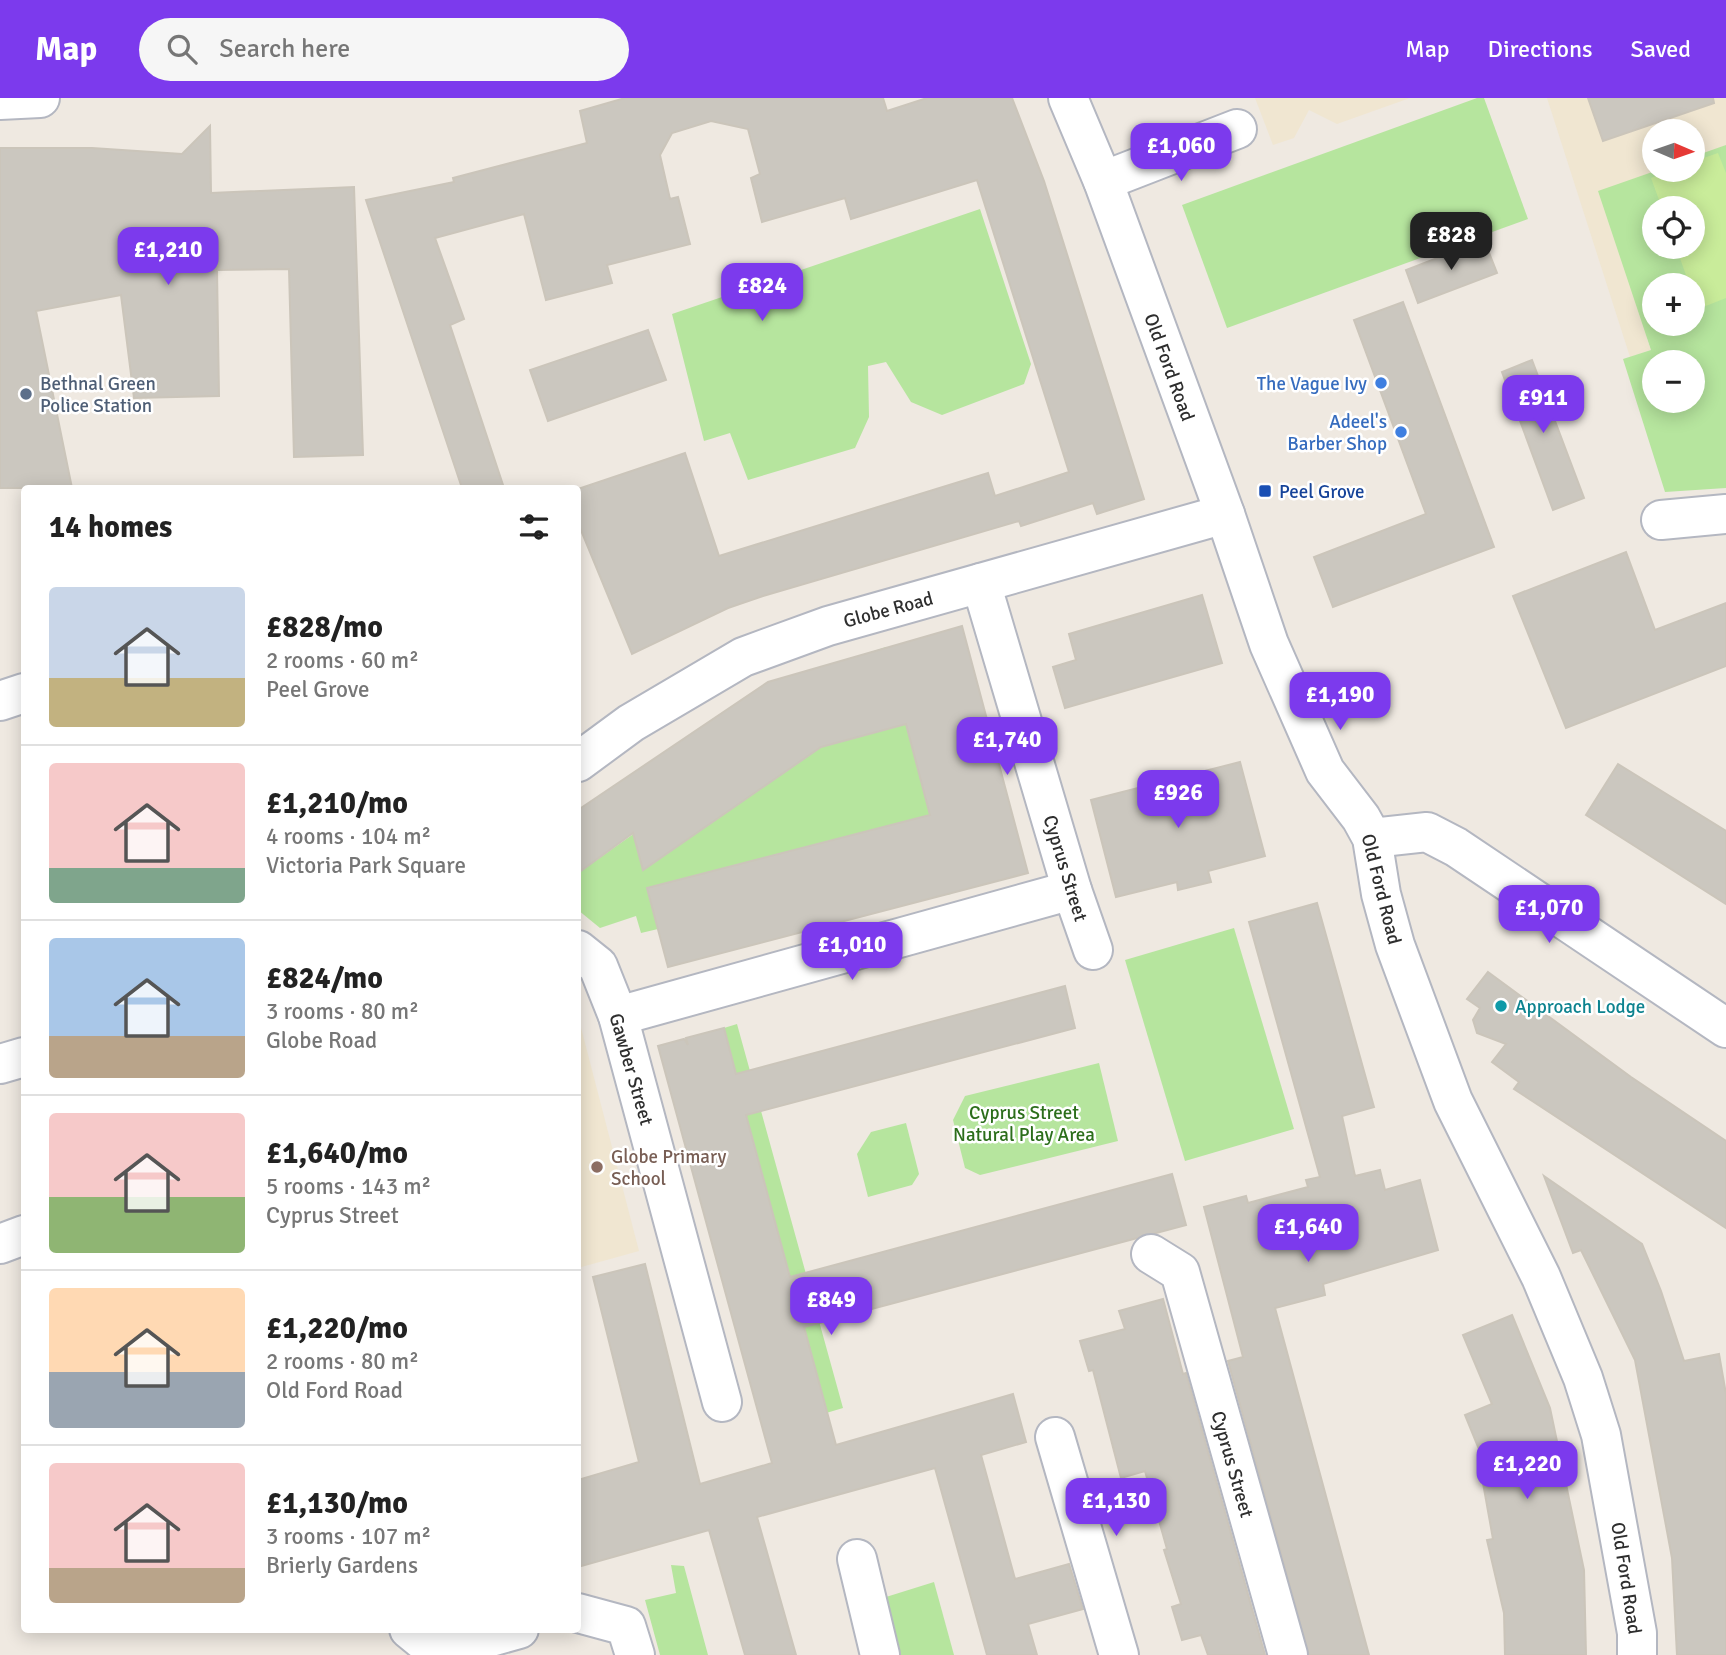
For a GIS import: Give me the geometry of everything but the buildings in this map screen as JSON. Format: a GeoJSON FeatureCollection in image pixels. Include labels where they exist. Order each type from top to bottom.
{"type":"FeatureCollection","features":[{"type":"Feature","properties":{"kind":"street"},"geometry":{"type":"LineString","coordinates":[[0,100],[40,98]]}},
{"type":"Feature","properties":{"kind":"street","name":"Old Ford Road"},"geometry":{"type":"LineString","coordinates":[[1068,98],[1103,181],[1225,514],[1269,644],[1325,771],[1361,818],[1372,838],[1381,894],[1395,945],[1453,1101],[1541,1277],[1583,1378],[1601,1435],[1637,1633],[1637,1655]]}},
{"type":"Feature","properties":{"kind":"street"},"geometry":{"type":"LineString","coordinates":[[1103,181],[1237,129]]}},
{"type":"Feature","properties":{"kind":"street","name":"Globe Road"},"geometry":{"type":"LineString","coordinates":[[581,760],[631,723],[743,657],[828,625],[1225,514]]}},
{"type":"Feature","properties":{"kind":"street"},"geometry":{"type":"LineString","coordinates":[[1661,520],[1726,514]]}},
{"type":"Feature","properties":{"kind":"street","name":"Cyprus Street"},"geometry":{"type":"LineString","coordinates":[[981,583],[1072,890],[1093,950]]}},
{"type":"Feature","properties":{"kind":"street"},"geometry":{"type":"LineString","coordinates":[[0,701],[21,695]]}},
{"type":"Feature","properties":{"kind":"street"},"geometry":{"type":"LineString","coordinates":[[1372,838],[1427,832],[1456,846],[1726,1028]]}},
{"type":"Feature","properties":{"kind":"street"},"geometry":{"type":"LineString","coordinates":[[618,1016],[1072,890]]}},
{"type":"Feature","properties":{"kind":"street","name":"Gawber Street"},"geometry":{"type":"LineString","coordinates":[[581,952],[598,966],[618,1016],[722,1402]]}},
{"type":"Feature","properties":{"kind":"street"},"geometry":{"type":"LineString","coordinates":[[0,1064],[21,1058]]}},
{"type":"Feature","properties":{"kind":"street"},"geometry":{"type":"LineString","coordinates":[[0,1244],[21,1236]]}},
{"type":"Feature","properties":{"kind":"street","name":"Cyprus Street"},"geometry":{"type":"LineString","coordinates":[[1166,1263],[1288,1655]]}},
{"type":"Feature","properties":{"kind":"street"},"geometry":{"type":"LineString","coordinates":[[1055,1437],[1119,1655]]}},
{"type":"Feature","properties":{"kind":"street"},"geometry":{"type":"LineString","coordinates":[[857,1559],[880,1655]]}},
{"type":"Feature","properties":{"kind":"street"},"geometry":{"type":"LineString","coordinates":[[581,1614],[626,1626],[635,1655]]}},
{"type":"Feature","properties":{"kind":"street"},"geometry":{"type":"LineString","coordinates":[[428,1645],[496,1633]]}},
{"type":"Feature","properties":{"kind":"shaded area"},"geometry":{"type":"Polygon","coordinates":[[[1255,98],[1410,98],[1337,124],[1309,110],[1294,138],[1273,145],[1255,98]]]}},
{"type":"Feature","properties":{"kind":"shaded area"},"geometry":{"type":"Polygon","coordinates":[[[1547,98],[1726,98],[1726,310],[1705,295],[1705,273],[1642,273],[1642,336],[1655,336],[1647,339],[1651,350],[1642,350],[1642,353],[1630,357],[1547,98]]]}},
{"type":"Feature","properties":{"kind":"shaded area","name":"Globe Primary School"},"geometry":{"type":"Polygon","coordinates":[[[581,1028],[639,1251],[581,1267],[581,1028]]]}},
{"type":"Feature","properties":{"kind":"green space"},"geometry":{"type":"Polygon","coordinates":[[[1477,98],[1484,98],[1528,219],[1227,328],[1182,205],[1477,98]]]}},
{"type":"Feature","properties":{"kind":"green space"},"geometry":{"type":"Polygon","coordinates":[[[1726,145],[1726,488],[1665,492],[1623,359],[1642,353],[1642,413],[1705,413],[1705,350],[1651,350],[1646,336],[1705,336],[1705,273],[1642,273],[1642,323],[1598,191],[1642,176],[1642,182],[1705,182],[1705,152],[1726,145]]]}},
{"type":"Feature","properties":{"kind":"green space"},"geometry":{"type":"Polygon","coordinates":[[[1718,153],[1726,173],[1726,298],[1705,306],[1705,273],[1685,273],[1680,259],[1705,259],[1705,196],[1658,196],[1652,182],[1705,182],[1705,158],[1718,153]]]}},
{"type":"Feature","properties":{"kind":"green space"},"geometry":{"type":"Polygon","coordinates":[[[980,209],[1031,364],[1024,384],[942,415],[911,402],[886,362],[868,366],[869,417],[855,448],[748,480],[730,433],[704,441],[672,314],[980,209]]]}},
{"type":"Feature","properties":{"kind":"green space"},"geometry":{"type":"Polygon","coordinates":[[[886,647],[951,894],[936,897],[925,857],[907,821],[865,832],[658,929],[641,933],[636,916],[600,928],[581,912],[581,871],[659,816],[772,781],[810,755],[868,653],[886,647]]]}},
{"type":"Feature","properties":{"kind":"green space"},"geometry":{"type":"Polygon","coordinates":[[[1234,928],[1294,1129],[1185,1161],[1125,960],[1234,928]]]}},
{"type":"Feature","properties":{"kind":"green space"},"geometry":{"type":"Polygon","coordinates":[[[737,1024],[843,1408],[806,1419],[787,1290],[768,1196],[759,1165],[732,1151],[754,1145],[724,1028],[737,1024]]]}},
{"type":"Feature","properties":{"kind":"green space","name":"Cyprus Street Natural Play Area"},"geometry":{"type":"Polygon","coordinates":[[[1099,1063],[1118,1141],[980,1175],[965,1168],[953,1120],[965,1096],[1099,1063]]]}},
{"type":"Feature","properties":{"kind":"green space"},"geometry":{"type":"Polygon","coordinates":[[[906,1123],[919,1174],[912,1185],[868,1197],[857,1154],[871,1132],[906,1123]]]}},
{"type":"Feature","properties":{"kind":"green space"},"geometry":{"type":"Polygon","coordinates":[[[671,1565],[684,1566],[708,1655],[660,1655],[645,1600],[676,1593],[671,1565]]]}},
{"type":"Feature","properties":{"kind":"green space"},"geometry":{"type":"Polygon","coordinates":[[[934,1582],[954,1655],[901,1655],[886,1597],[934,1582]]]}},
{"type":"Feature","properties":{"kind":"place","name":"The Vague Ivy"},"geometry":{"type":"Point","coordinates":[1381,383]}},
{"type":"Feature","properties":{"kind":"place","name":"Bethnal Green Police Station"},"geometry":{"type":"Point","coordinates":[26,394]}},
{"type":"Feature","properties":{"kind":"place","name":"Adeel's Barber Shop"},"geometry":{"type":"Point","coordinates":[1401,432]}},
{"type":"Feature","properties":{"kind":"place","name":"Peel Grove"},"geometry":{"type":"Point","coordinates":[1265,491]}},
{"type":"Feature","properties":{"kind":"place","name":"Approach Lodge"},"geometry":{"type":"Point","coordinates":[1501,1006]}},
{"type":"Feature","properties":{"kind":"place","name":"Globe Primary School"},"geometry":{"type":"Point","coordinates":[597,1167]}}]}
